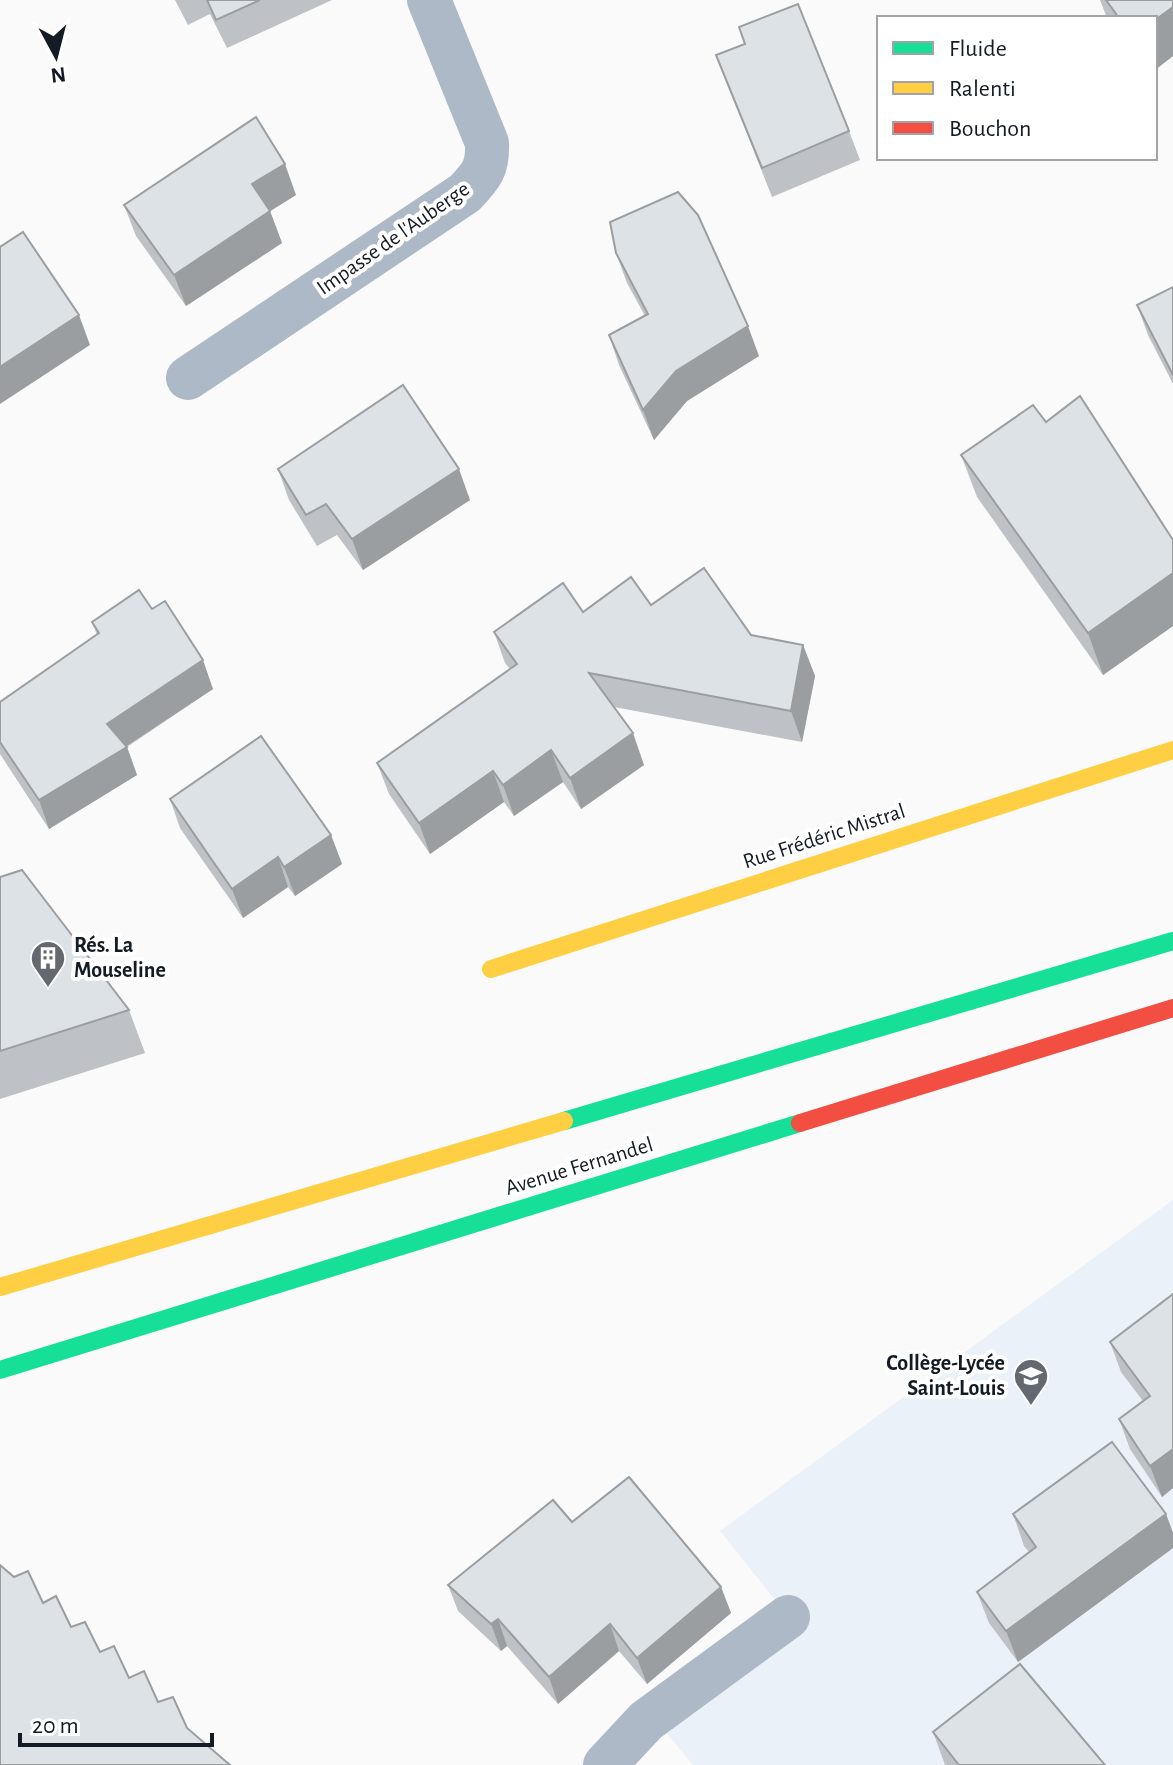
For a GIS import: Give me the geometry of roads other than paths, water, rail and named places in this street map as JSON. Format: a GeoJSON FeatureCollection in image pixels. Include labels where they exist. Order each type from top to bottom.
{"type":"FeatureCollection","features":[{"type":"Feature","properties":{"kind":"main road","name":"Rue Frédéric Mistral"},"geometry":{"type":"LineString","coordinates":[[491,969],[1173,750]]}},
{"type":"Feature","properties":{"kind":"main road"},"geometry":{"type":"LineString","coordinates":[[0,1287],[1173,941]]}},
{"type":"Feature","properties":{"kind":"main road","name":"Avenue Fernandel"},"geometry":{"type":"LineString","coordinates":[[0,1370],[1173,1008]]}},
{"type":"Feature","properties":{"kind":"street","name":"Impasse de l'Auberge"},"geometry":{"type":"LineString","coordinates":[[188,378],[465,193],[479,178],[487,161],[487,143],[429,0]]}},
{"type":"Feature","properties":{"kind":"street"},"geometry":{"type":"LineString","coordinates":[[605,1765],[646,1721],[788,1617]]}},
{"type":"Feature","properties":{"kind":"place","name":"Rés. La Mouseline"},"geometry":{"type":"Point","coordinates":[48,989]}},
{"type":"Feature","properties":{"kind":"place","name":"Collège-Lycée Saint-Louis"},"geometry":{"type":"Point","coordinates":[1031,1407]}}]}
